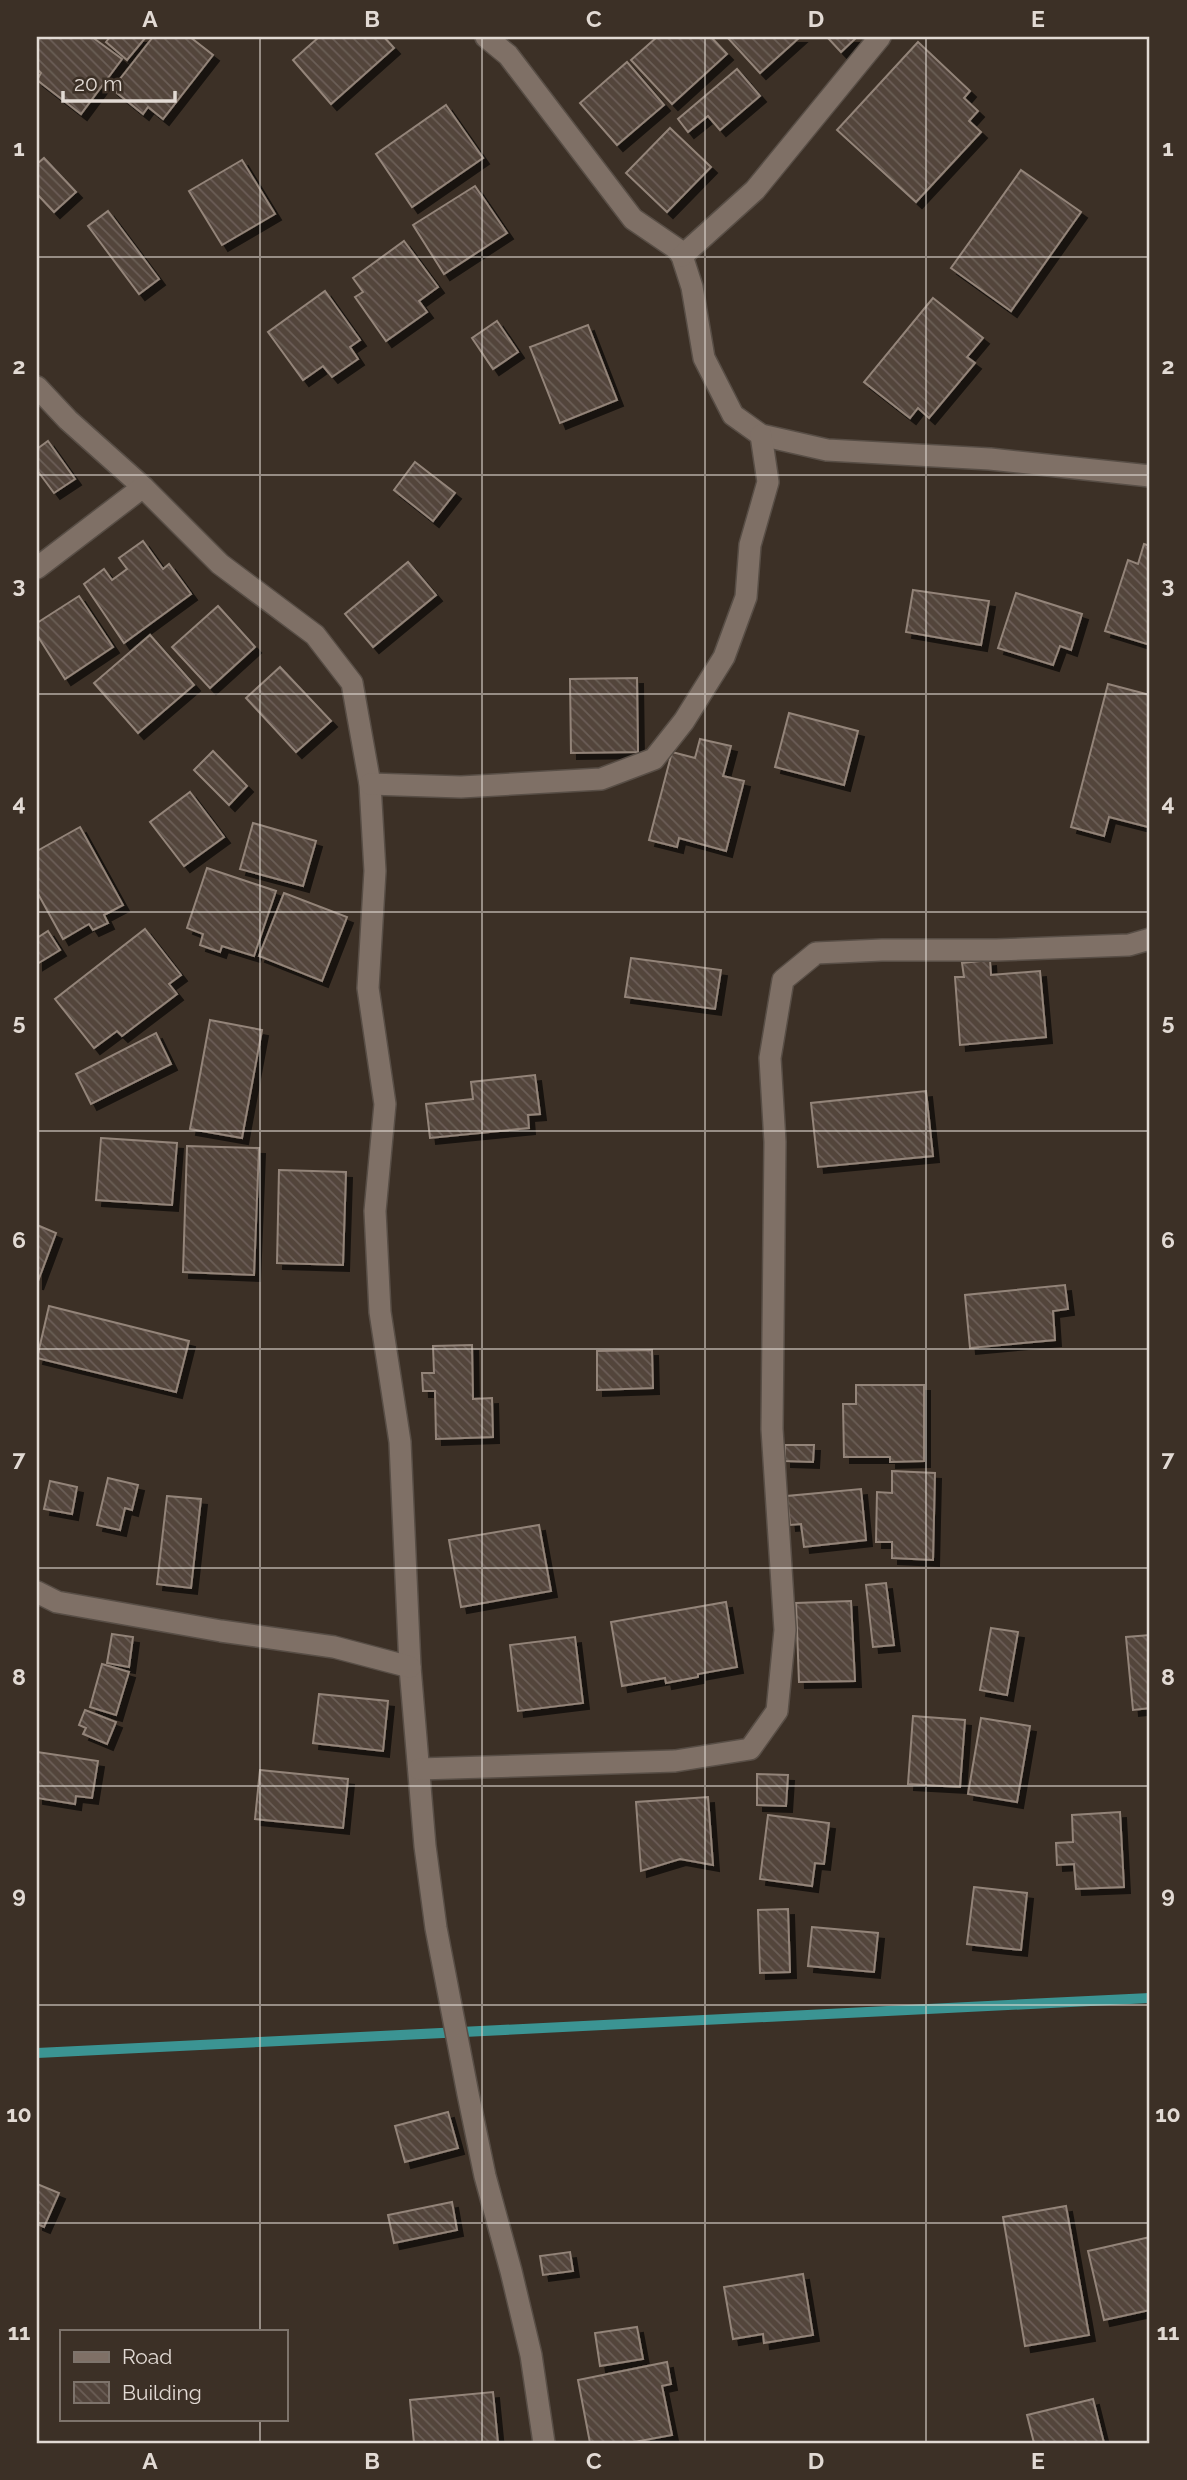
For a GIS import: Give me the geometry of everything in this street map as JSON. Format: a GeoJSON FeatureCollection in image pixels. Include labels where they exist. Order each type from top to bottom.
{"type":"FeatureCollection","features":[{"type":"Feature","properties":{"kind":"street"},"geometry":{"type":"LineString","coordinates":[[486,37],[508,55],[633,219],[677,249],[682,256],[692,287],[704,358],[733,415],[761,435],[827,450],[989,459],[1150,476]]}},
{"type":"Feature","properties":{"kind":"street"},"geometry":{"type":"LineString","coordinates":[[682,256],[755,190],[880,37]]}},
{"type":"Feature","properties":{"kind":"street"},"geometry":{"type":"LineString","coordinates":[[37,387],[68,420],[143,487],[220,564],[315,635],[352,683],[370,784],[375,871],[368,988],[385,1104],[375,1211],[380,1312],[400,1442],[410,1667],[425,1846],[450,2003],[485,2176],[531,2355],[544,2443]]}},
{"type":"Feature","properties":{"kind":"street"},"geometry":{"type":"LineString","coordinates":[[370,784],[461,787],[601,779],[654,759],[684,721],[724,657],[746,597],[750,545],[768,482],[761,435]]}},
{"type":"Feature","properties":{"kind":"street"},"geometry":{"type":"LineString","coordinates":[[37,568],[143,487]]}},
{"type":"Feature","properties":{"kind":"street"},"geometry":{"type":"LineString","coordinates":[[419,1769],[676,1761],[750,1749],[777,1711],[785,1630],[772,1429],[775,1142],[770,1058],[783,980],[816,953],[1129,945],[1150,939]]}},
{"type":"Feature","properties":{"kind":"street"},"geometry":{"type":"LineString","coordinates":[[37,1592],[57,1602],[221,1631],[334,1647],[410,1667]]}},
{"type":"Feature","properties":{"kind":"building"},"geometry":{"type":"Polygon","coordinates":[[[37,37],[92,37],[122,59],[81,114],[37,80],[41,73],[37,69],[37,37]]]}},
{"type":"Feature","properties":{"kind":"building"},"geometry":{"type":"Polygon","coordinates":[[[110,37],[146,37],[127,60],[106,42],[110,37]]]}},
{"type":"Feature","properties":{"kind":"building"},"geometry":{"type":"Polygon","coordinates":[[[153,37],[190,37],[213,55],[163,119],[148,107],[143,114],[112,89],[153,37]]]}},
{"type":"Feature","properties":{"kind":"building"},"geometry":{"type":"Polygon","coordinates":[[[319,37],[384,37],[394,48],[331,104],[293,60],[319,37]]]}},
{"type":"Feature","properties":{"kind":"building"},"geometry":{"type":"Polygon","coordinates":[[[657,37],[711,37],[727,54],[672,104],[631,60],[657,37]]]}},
{"type":"Feature","properties":{"kind":"building"},"geometry":{"type":"Polygon","coordinates":[[[727,37],[800,37],[760,73],[727,37]]]}},
{"type":"Feature","properties":{"kind":"building"},"geometry":{"type":"Polygon","coordinates":[[[827,37],[857,37],[841,52],[827,37]]]}},
{"type":"Feature","properties":{"kind":"building"},"geometry":{"type":"Polygon","coordinates":[[[918,42],[970,91],[964,98],[978,111],[969,121],[981,132],[916,202],[837,130],[918,42]]]}},
{"type":"Feature","properties":{"kind":"building"},"geometry":{"type":"Polygon","coordinates":[[[627,62],[664,105],[617,145],[580,103],[627,62]]]}},
{"type":"Feature","properties":{"kind":"building"},"geometry":{"type":"Polygon","coordinates":[[[737,69],[760,96],[720,130],[708,116],[688,132],[678,119],[737,69]]]}},
{"type":"Feature","properties":{"kind":"building"},"geometry":{"type":"Polygon","coordinates":[[[446,105],[483,158],[412,207],[376,154],[446,105]]]}},
{"type":"Feature","properties":{"kind":"building"},"geometry":{"type":"Polygon","coordinates":[[[670,128],[711,167],[667,212],[626,173],[670,128]]]}},
{"type":"Feature","properties":{"kind":"building"},"geometry":{"type":"Polygon","coordinates":[[[44,158],[76,192],[54,212],[37,194],[37,164],[44,158]]]}},
{"type":"Feature","properties":{"kind":"building"},"geometry":{"type":"Polygon","coordinates":[[[242,160],[275,214],[222,245],[189,191],[242,160]]]}},
{"type":"Feature","properties":{"kind":"building"},"geometry":{"type":"Polygon","coordinates":[[[1021,170],[1081,212],[1011,311],[951,268],[1021,170]]]}},
{"type":"Feature","properties":{"kind":"building"},"geometry":{"type":"Polygon","coordinates":[[[475,186],[507,233],[444,274],[413,225],[475,186]]]}},
{"type":"Feature","properties":{"kind":"building"},"geometry":{"type":"Polygon","coordinates":[[[108,211],[159,279],[139,294],[88,226],[108,211]]]}},
{"type":"Feature","properties":{"kind":"building"},"geometry":{"type":"Polygon","coordinates":[[[404,241],[438,287],[419,301],[427,312],[386,341],[355,297],[363,292],[353,278],[404,241]]]}},
{"type":"Feature","properties":{"kind":"building"},"geometry":{"type":"Polygon","coordinates":[[[325,291],[360,340],[350,347],[358,359],[332,377],[323,366],[303,380],[268,332],[325,291]]]}},
{"type":"Feature","properties":{"kind":"building"},"geometry":{"type":"Polygon","coordinates":[[[933,298],[983,338],[967,357],[975,363],[929,418],[918,408],[910,418],[864,382],[933,298]]]}},
{"type":"Feature","properties":{"kind":"building"},"geometry":{"type":"Polygon","coordinates":[[[497,321],[518,352],[493,369],[472,338],[497,321]]]}},
{"type":"Feature","properties":{"kind":"building"},"geometry":{"type":"Polygon","coordinates":[[[588,325],[617,400],[560,423],[530,347],[588,325]]]}},
{"type":"Feature","properties":{"kind":"building"},"geometry":{"type":"Polygon","coordinates":[[[48,441],[75,479],[54,493],[37,470],[37,449],[48,441]]]}},
{"type":"Feature","properties":{"kind":"building"},"geometry":{"type":"Polygon","coordinates":[[[415,462],[455,493],[433,521],[394,490],[415,462]]]}},
{"type":"Feature","properties":{"kind":"building"},"geometry":{"type":"Polygon","coordinates":[[[143,541],[163,569],[169,564],[191,594],[124,643],[84,584],[104,569],[112,580],[127,569],[119,558],[143,541]]]}},
{"type":"Feature","properties":{"kind":"building"},"geometry":{"type":"Polygon","coordinates":[[[1144,544],[1150,546],[1150,645],[1105,631],[1128,560],[1138,564],[1144,544]]]}},
{"type":"Feature","properties":{"kind":"building"},"geometry":{"type":"Polygon","coordinates":[[[408,562],[436,595],[373,647],[345,614],[408,562]]]}},
{"type":"Feature","properties":{"kind":"building"},"geometry":{"type":"Polygon","coordinates":[[[913,590],[989,601],[981,645],[906,632],[913,590]]]}},
{"type":"Feature","properties":{"kind":"building"},"geometry":{"type":"Polygon","coordinates":[[[1016,593],[1082,614],[1071,650],[1060,646],[1053,665],[998,648],[1016,593]]]}},
{"type":"Feature","properties":{"kind":"building"},"geometry":{"type":"Polygon","coordinates":[[[79,596],[113,647],[65,679],[37,635],[37,623],[79,596]]]}},
{"type":"Feature","properties":{"kind":"building"},"geometry":{"type":"Polygon","coordinates":[[[218,606],[255,647],[210,688],[172,647],[218,606]]]}},
{"type":"Feature","properties":{"kind":"building"},"geometry":{"type":"Polygon","coordinates":[[[150,635],[194,685],[138,733],[94,683],[150,635]]]}},
{"type":"Feature","properties":{"kind":"building"},"geometry":{"type":"Polygon","coordinates":[[[280,667],[331,721],[296,752],[246,698],[280,667]]]}},
{"type":"Feature","properties":{"kind":"building"},"geometry":{"type":"Polygon","coordinates":[[[637,678],[638,752],[571,753],[570,679],[637,678]]]}},
{"type":"Feature","properties":{"kind":"building"},"geometry":{"type":"Polygon","coordinates":[[[1108,684],[1150,695],[1150,819],[1148,827],[1109,817],[1104,836],[1071,827],[1108,684]]]}},
{"type":"Feature","properties":{"kind":"building"},"geometry":{"type":"Polygon","coordinates":[[[789,713],[858,731],[844,785],[775,767],[789,713]]]}},
{"type":"Feature","properties":{"kind":"building"},"geometry":{"type":"Polygon","coordinates":[[[700,739],[731,746],[723,776],[744,781],[726,851],[679,838],[677,847],[649,840],[672,752],[695,758],[700,739]]]}},
{"type":"Feature","properties":{"kind":"building"},"geometry":{"type":"Polygon","coordinates":[[[213,751],[247,786],[229,805],[194,770],[213,751]]]}},
{"type":"Feature","properties":{"kind":"building"},"geometry":{"type":"Polygon","coordinates":[[[190,792],[224,837],[184,866],[150,822],[190,792]]]}},
{"type":"Feature","properties":{"kind":"building"},"geometry":{"type":"Polygon","coordinates":[[[253,823],[316,841],[303,886],[240,869],[253,823]]]}},
{"type":"Feature","properties":{"kind":"building"},"geometry":{"type":"Polygon","coordinates":[[[80,827],[123,905],[104,915],[108,923],[93,930],[89,924],[63,939],[37,892],[37,851],[80,827]]]}},
{"type":"Feature","properties":{"kind":"building"},"geometry":{"type":"Polygon","coordinates":[[[207,868],[276,891],[254,956],[222,946],[220,952],[200,945],[203,934],[187,928],[207,868]]]}},
{"type":"Feature","properties":{"kind":"building"},"geometry":{"type":"Polygon","coordinates":[[[284,893],[347,917],[322,981],[259,956],[284,893]]]}},
{"type":"Feature","properties":{"kind":"building"},"geometry":{"type":"Polygon","coordinates":[[[145,929],[181,975],[169,984],[177,994],[122,1036],[117,1031],[94,1048],[55,999],[145,929]]]}},
{"type":"Feature","properties":{"kind":"building"},"geometry":{"type":"Polygon","coordinates":[[[48,931],[60,950],[37,964],[37,938],[48,931]]]}},
{"type":"Feature","properties":{"kind":"building"},"geometry":{"type":"Polygon","coordinates":[[[631,958],[721,970],[715,1009],[625,997],[631,958]]]}},
{"type":"Feature","properties":{"kind":"building"},"geometry":{"type":"Polygon","coordinates":[[[990,960],[991,975],[1040,971],[1046,1037],[960,1045],[955,977],[964,977],[962,963],[990,960]]]}},
{"type":"Feature","properties":{"kind":"building"},"geometry":{"type":"Polygon","coordinates":[[[210,1020],[262,1030],[242,1138],[190,1129],[210,1020]]]}},
{"type":"Feature","properties":{"kind":"building"},"geometry":{"type":"Polygon","coordinates":[[[156,1033],[171,1064],[91,1104],[76,1074],[156,1033]]]}},
{"type":"Feature","properties":{"kind":"building"},"geometry":{"type":"Polygon","coordinates":[[[535,1075],[540,1114],[528,1115],[529,1128],[430,1138],[426,1104],[473,1099],[471,1082],[535,1075]]]}},
{"type":"Feature","properties":{"kind":"building"},"geometry":{"type":"Polygon","coordinates":[[[926,1091],[933,1156],[818,1167],[811,1103],[926,1091]]]}},
{"type":"Feature","properties":{"kind":"building"},"geometry":{"type":"Polygon","coordinates":[[[101,1138],[177,1143],[172,1205],[96,1200],[101,1138]]]}},
{"type":"Feature","properties":{"kind":"building"},"geometry":{"type":"Polygon","coordinates":[[[187,1146],[259,1148],[254,1275],[183,1272],[187,1146]]]}},
{"type":"Feature","properties":{"kind":"building"},"geometry":{"type":"Polygon","coordinates":[[[279,1170],[346,1172],[343,1265],[277,1263],[279,1170]]]}},
{"type":"Feature","properties":{"kind":"building"},"geometry":{"type":"Polygon","coordinates":[[[37,1225],[56,1233],[37,1284],[37,1225]]]}},
{"type":"Feature","properties":{"kind":"building"},"geometry":{"type":"Polygon","coordinates":[[[1065,1285],[1068,1309],[1053,1311],[1055,1340],[970,1348],[965,1295],[1065,1285]]]}},
{"type":"Feature","properties":{"kind":"building"},"geometry":{"type":"Polygon","coordinates":[[[49,1306],[189,1341],[176,1392],[37,1358],[49,1306]]]}},
{"type":"Feature","properties":{"kind":"building"},"geometry":{"type":"Polygon","coordinates":[[[472,1345],[473,1399],[492,1398],[493,1437],[436,1439],[435,1391],[423,1391],[422,1373],[434,1373],[433,1346],[472,1345]]]}},
{"type":"Feature","properties":{"kind":"building"},"geometry":{"type":"Polygon","coordinates":[[[652,1350],[653,1388],[597,1390],[597,1351],[652,1350]]]}},
{"type":"Feature","properties":{"kind":"building"},"geometry":{"type":"Polygon","coordinates":[[[856,1385],[924,1385],[924,1461],[890,1462],[890,1457],[844,1457],[843,1404],[856,1404],[856,1385]]]}},
{"type":"Feature","properties":{"kind":"building"},"geometry":{"type":"Polygon","coordinates":[[[785,1445],[814,1445],[813,1462],[785,1461],[785,1445]]]}},
{"type":"Feature","properties":{"kind":"building"},"geometry":{"type":"Polygon","coordinates":[[[892,1471],[935,1473],[933,1560],[892,1558],[892,1542],[876,1542],[877,1492],[892,1493],[892,1471]]]}},
{"type":"Feature","properties":{"kind":"building"},"geometry":{"type":"Polygon","coordinates":[[[108,1478],[138,1485],[132,1510],[125,1508],[120,1530],[97,1525],[108,1478]]]}},
{"type":"Feature","properties":{"kind":"building"},"geometry":{"type":"Polygon","coordinates":[[[50,1481],[77,1487],[72,1514],[44,1509],[50,1481]]]}},
{"type":"Feature","properties":{"kind":"building"},"geometry":{"type":"Polygon","coordinates":[[[861,1489],[866,1540],[804,1547],[801,1524],[790,1525],[787,1496],[861,1489]]]}},
{"type":"Feature","properties":{"kind":"building"},"geometry":{"type":"Polygon","coordinates":[[[167,1496],[201,1499],[191,1588],[157,1584],[167,1496]]]}},
{"type":"Feature","properties":{"kind":"building"},"geometry":{"type":"Polygon","coordinates":[[[539,1525],[551,1591],[461,1607],[449,1540],[539,1525]]]}},
{"type":"Feature","properties":{"kind":"building"},"geometry":{"type":"Polygon","coordinates":[[[886,1583],[894,1645],[873,1647],[866,1585],[886,1583]]]}},
{"type":"Feature","properties":{"kind":"building"},"geometry":{"type":"Polygon","coordinates":[[[851,1601],[855,1681],[799,1682],[796,1603],[851,1601]]]}},
{"type":"Feature","properties":{"kind":"building"},"geometry":{"type":"Polygon","coordinates":[[[726,1602],[737,1667],[666,1683],[665,1678],[622,1686],[611,1622],[726,1602]]]}},
{"type":"Feature","properties":{"kind":"building"},"geometry":{"type":"Polygon","coordinates":[[[991,1628],[1018,1632],[1007,1695],[980,1690],[991,1628]]]}},
{"type":"Feature","properties":{"kind":"building"},"geometry":{"type":"Polygon","coordinates":[[[112,1634],[133,1637],[129,1667],[107,1663],[112,1634]]]}},
{"type":"Feature","properties":{"kind":"building"},"geometry":{"type":"Polygon","coordinates":[[[1150,1635],[1150,1708],[1133,1710],[1126,1637],[1150,1635]]]}},
{"type":"Feature","properties":{"kind":"building"},"geometry":{"type":"Polygon","coordinates":[[[575,1637],[583,1703],[518,1711],[510,1645],[575,1637]]]}},
{"type":"Feature","properties":{"kind":"building"},"geometry":{"type":"Polygon","coordinates":[[[102,1664],[129,1672],[116,1715],[90,1707],[102,1664]]]}},
{"type":"Feature","properties":{"kind":"building"},"geometry":{"type":"Polygon","coordinates":[[[319,1694],[388,1701],[383,1751],[313,1743],[319,1694]]]}},
{"type":"Feature","properties":{"kind":"building"},"geometry":{"type":"Polygon","coordinates":[[[85,1710],[116,1722],[107,1744],[83,1734],[86,1728],[79,1725],[85,1710]]]}},
{"type":"Feature","properties":{"kind":"building"},"geometry":{"type":"Polygon","coordinates":[[[913,1716],[965,1720],[960,1787],[908,1784],[913,1716]]]}},
{"type":"Feature","properties":{"kind":"building"},"geometry":{"type":"Polygon","coordinates":[[[981,1718],[1030,1726],[1017,1802],[968,1794],[981,1718]]]}},
{"type":"Feature","properties":{"kind":"building"},"geometry":{"type":"Polygon","coordinates":[[[37,1752],[98,1761],[92,1798],[76,1796],[75,1804],[37,1798],[37,1752]]]}},
{"type":"Feature","properties":{"kind":"building"},"geometry":{"type":"Polygon","coordinates":[[[260,1770],[348,1779],[343,1828],[255,1819],[260,1770]]]}},
{"type":"Feature","properties":{"kind":"building"},"geometry":{"type":"Polygon","coordinates":[[[757,1774],[788,1775],[786,1806],[757,1805],[757,1774]]]}},
{"type":"Feature","properties":{"kind":"building"},"geometry":{"type":"Polygon","coordinates":[[[708,1797],[713,1865],[680,1859],[641,1871],[636,1802],[708,1797]]]}},
{"type":"Feature","properties":{"kind":"building"},"geometry":{"type":"Polygon","coordinates":[[[1120,1812],[1124,1887],[1076,1889],[1074,1864],[1057,1865],[1056,1843],[1073,1842],[1072,1815],[1120,1812]]]}},
{"type":"Feature","properties":{"kind":"building"},"geometry":{"type":"Polygon","coordinates":[[[768,1815],[829,1823],[824,1864],[815,1863],[812,1886],[760,1879],[768,1815]]]}},
{"type":"Feature","properties":{"kind":"building"},"geometry":{"type":"Polygon","coordinates":[[[974,1887],[1027,1893],[1021,1950],[967,1944],[974,1887]]]}},
{"type":"Feature","properties":{"kind":"building"},"geometry":{"type":"Polygon","coordinates":[[[788,1909],[790,1972],[760,1973],[758,1910],[788,1909]]]}},
{"type":"Feature","properties":{"kind":"building"},"geometry":{"type":"Polygon","coordinates":[[[812,1927],[878,1933],[874,1972],[808,1966],[812,1927]]]}},
{"type":"Feature","properties":{"kind":"building"},"geometry":{"type":"Polygon","coordinates":[[[448,2112],[458,2148],[405,2162],[395,2126],[448,2112]]]}},
{"type":"Feature","properties":{"kind":"building"},"geometry":{"type":"Polygon","coordinates":[[[37,2184],[59,2193],[44,2227],[37,2224],[37,2184]]]}},
{"type":"Feature","properties":{"kind":"building"},"geometry":{"type":"Polygon","coordinates":[[[452,2202],[457,2230],[394,2243],[388,2215],[452,2202]]]}},
{"type":"Feature","properties":{"kind":"building"},"geometry":{"type":"Polygon","coordinates":[[[1066,2206],[1089,2335],[1025,2346],[1003,2217],[1066,2206]]]}},
{"type":"Feature","properties":{"kind":"building"},"geometry":{"type":"Polygon","coordinates":[[[1150,2237],[1150,2310],[1104,2320],[1088,2251],[1150,2237]]]}},
{"type":"Feature","properties":{"kind":"building"},"geometry":{"type":"Polygon","coordinates":[[[570,2252],[573,2271],[543,2275],[540,2256],[570,2252]]]}},
{"type":"Feature","properties":{"kind":"building"},"geometry":{"type":"Polygon","coordinates":[[[803,2274],[813,2335],[764,2343],[763,2334],[733,2339],[724,2287],[803,2274]]]}},
{"type":"Feature","properties":{"kind":"building"},"geometry":{"type":"Polygon","coordinates":[[[637,2327],[643,2359],[600,2366],[595,2333],[637,2327]]]}},
{"type":"Feature","properties":{"kind":"building"},"geometry":{"type":"Polygon","coordinates":[[[667,2362],[671,2384],[662,2386],[672,2435],[629,2443],[590,2443],[578,2380],[667,2362]]]}},
{"type":"Feature","properties":{"kind":"building"},"geometry":{"type":"Polygon","coordinates":[[[493,2392],[498,2443],[414,2443],[410,2400],[493,2392]]]}},
{"type":"Feature","properties":{"kind":"building"},"geometry":{"type":"Polygon","coordinates":[[[1093,2399],[1104,2443],[1034,2443],[1027,2415],[1093,2399]]]}},
{"type":"Feature","properties":{"kind":"waterway"},"geometry":{"type":"LineString","coordinates":[[37,2053],[1150,1998]]}}]}
